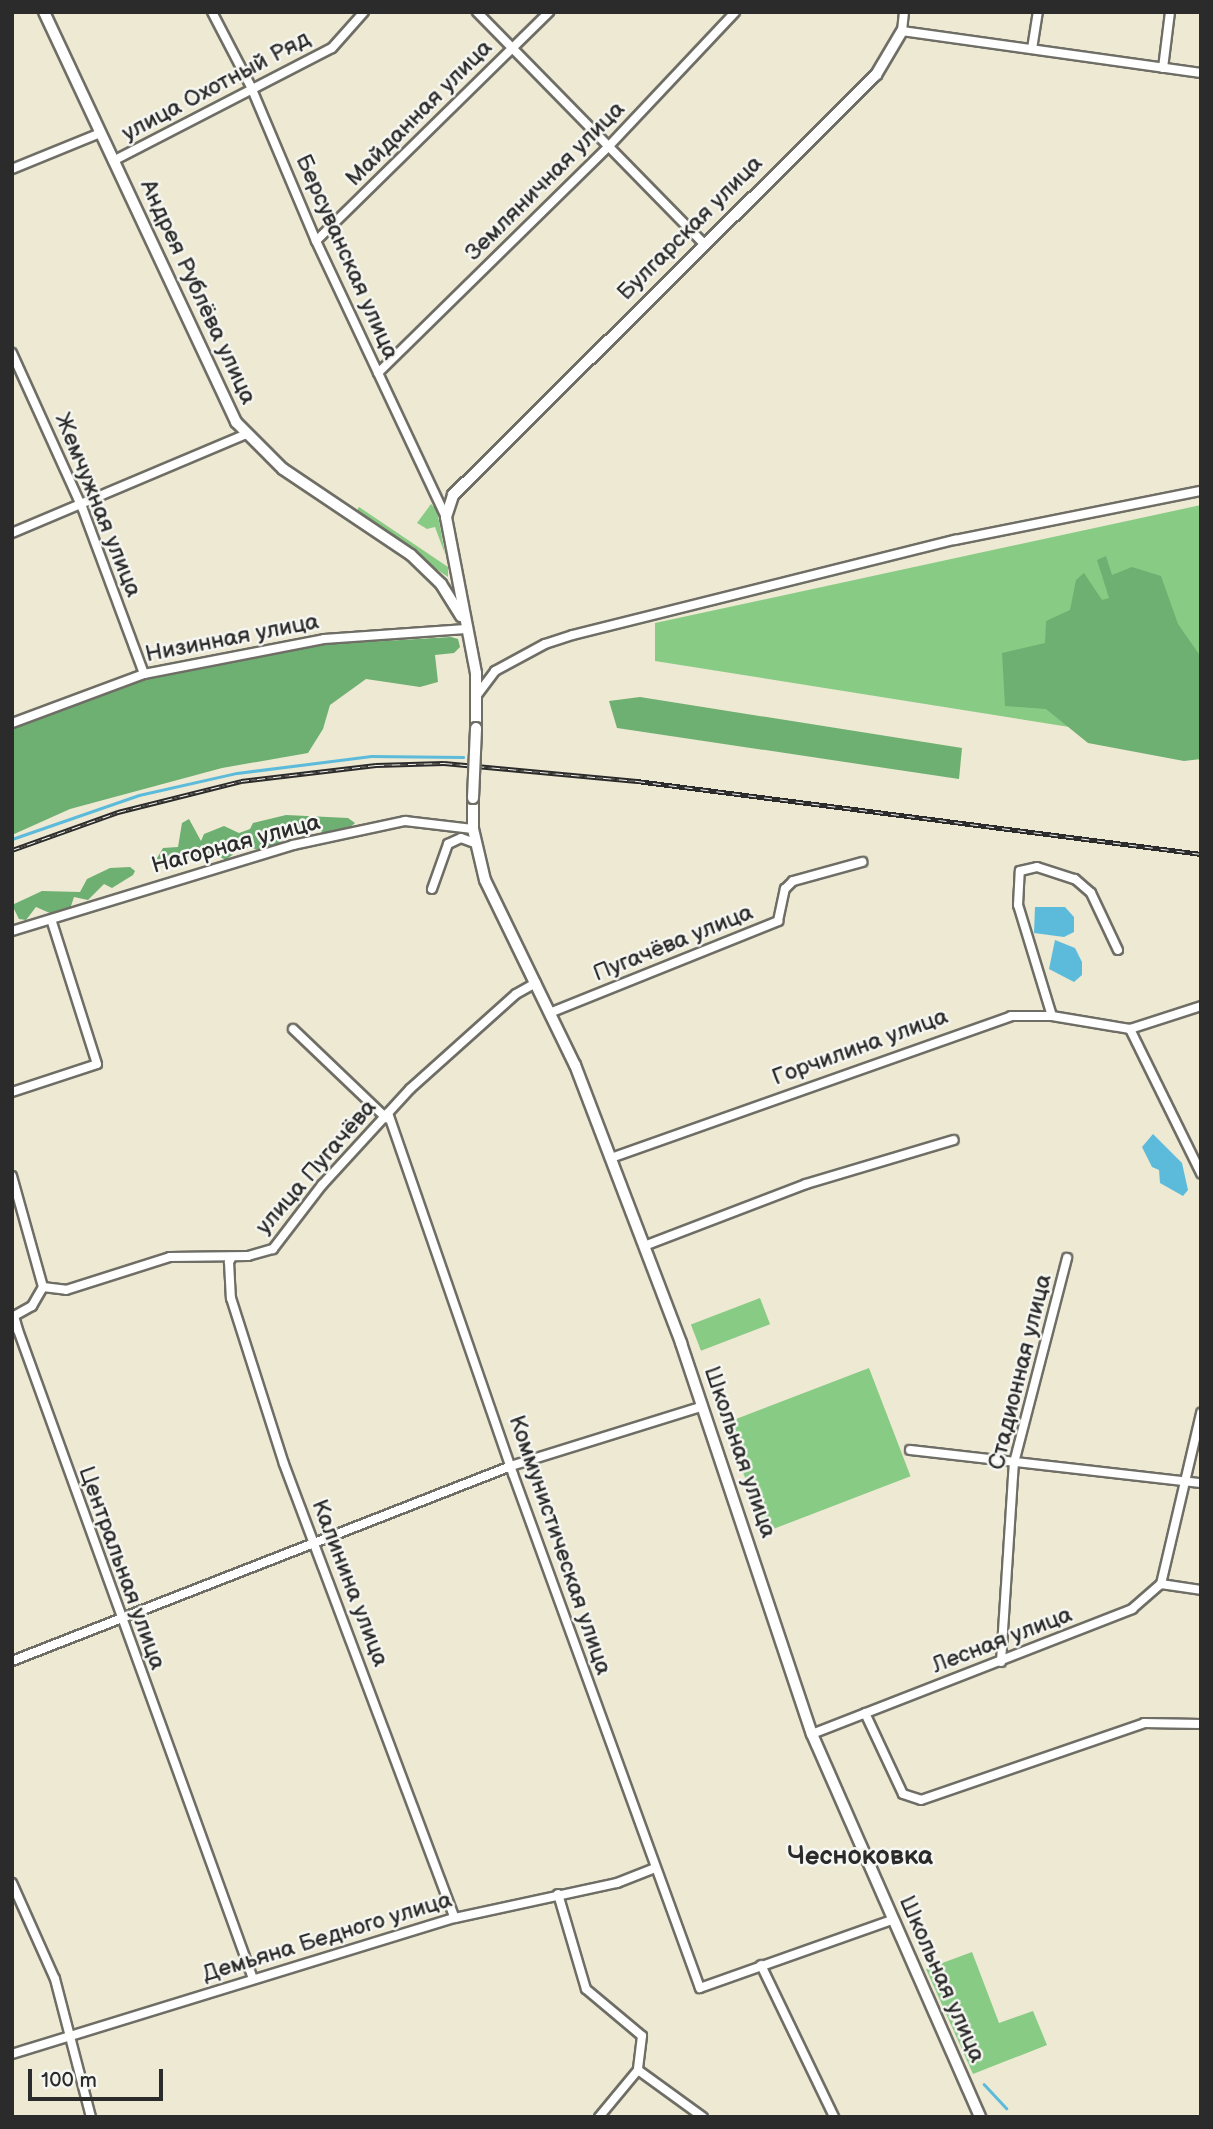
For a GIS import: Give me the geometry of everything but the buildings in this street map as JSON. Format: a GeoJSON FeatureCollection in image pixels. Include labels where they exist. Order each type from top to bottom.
{"type":"FeatureCollection","features":[{"type":"Feature","properties":{"kind":"street","name":"Андрея Рублёва улица"},"geometry":{"type":"LineString","coordinates":[[44,12],[221,395],[246,434],[318,495],[411,555],[441,584],[464,624]]}},
{"type":"Feature","properties":{"kind":"street","name":"Берсуванская улица"},"geometry":{"type":"LineString","coordinates":[[212,12],[251,87],[316,241],[446,517]]}},
{"type":"Feature","properties":{"kind":"street","name":"улица Охотный Ряд"},"geometry":{"type":"LineString","coordinates":[[113,161],[251,87],[332,48],[364,12]]}},
{"type":"Feature","properties":{"kind":"street"},"geometry":{"type":"LineString","coordinates":[[477,12],[704,243]]}},
{"type":"Feature","properties":{"kind":"street","name":"Майданная улица"},"geometry":{"type":"LineString","coordinates":[[316,241],[549,12]]}},
{"type":"Feature","properties":{"kind":"street","name":"Земляничная улица"},"geometry":{"type":"LineString","coordinates":[[378,373],[608,147],[734,12]]}},
{"type":"Feature","properties":{"kind":"street"},"geometry":{"type":"LineString","coordinates":[[904,12],[902,31],[1201,74]]}},
{"type":"Feature","properties":{"kind":"street"},"geometry":{"type":"LineString","coordinates":[[1032,49],[1038,12]]}},
{"type":"Feature","properties":{"kind":"street"},"geometry":{"type":"LineString","coordinates":[[1163,68],[1170,12]]}},
{"type":"Feature","properties":{"kind":"street","name":"Булгарская улица"},"geometry":{"type":"LineString","coordinates":[[446,517],[453,495],[876,75],[902,31]]}},
{"type":"Feature","properties":{"kind":"street"},"geometry":{"type":"LineString","coordinates":[[12,169],[100,134]]}},
{"type":"Feature","properties":{"kind":"street","name":"Жемчужная улица"},"geometry":{"type":"LineString","coordinates":[[12,353],[82,507],[144,674]]}},
{"type":"Feature","properties":{"kind":"street"},"geometry":{"type":"LineString","coordinates":[[12,533],[82,507],[246,434]]}},
{"type":"Feature","properties":{"kind":"street"},"geometry":{"type":"LineString","coordinates":[[477,695],[495,671],[545,644],[573,635],[955,540],[1201,491]]}},
{"type":"Feature","properties":{"kind":"street"},"geometry":{"type":"LineString","coordinates":[[446,517],[477,695]]}},
{"type":"Feature","properties":{"kind":"street","name":"Низинная улица"},"geometry":{"type":"LineString","coordinates":[[12,723],[144,674],[324,639],[464,624]]}},
{"type":"Feature","properties":{"kind":"street","name":"Школьная улица"},"geometry":{"type":"LineString","coordinates":[[477,695],[473,829],[495,906],[552,1012],[611,1158],[701,1407],[812,1734],[980,2117]]}},
{"type":"Feature","properties":{"kind":"street","name":"Нагорная улица"},"geometry":{"type":"LineString","coordinates":[[12,931],[52,922],[140,890],[293,845],[405,821],[473,829]]}},
{"type":"Feature","properties":{"kind":"street"},"geometry":{"type":"LineString","coordinates":[[432,889],[448,844],[460,838],[475,843]]}},
{"type":"Feature","properties":{"kind":"street","name":"Пугачёва улица"},"geometry":{"type":"LineString","coordinates":[[552,1012],[778,921],[785,888],[793,881],[862,862]]}},
{"type":"Feature","properties":{"kind":"street"},"geometry":{"type":"LineString","coordinates":[[1052,1016],[1018,905],[1020,871],[1037,867],[1075,879],[1091,893],[1118,950]]}},
{"type":"Feature","properties":{"kind":"street"},"geometry":{"type":"LineString","coordinates":[[12,1092],[97,1064],[52,922]]}},
{"type":"Feature","properties":{"kind":"street","name":"улица Пугачёва"},"geometry":{"type":"LineString","coordinates":[[43,1287],[66,1290],[170,1257],[263,1254],[281,1243],[323,1185],[441,1060],[516,994],[537,983]]}},
{"type":"Feature","properties":{"kind":"street"},"geometry":{"type":"LineString","coordinates":[[1201,1006],[1130,1029],[1201,1173]]}},
{"type":"Feature","properties":{"kind":"street","name":"Горчилина улица"},"geometry":{"type":"LineString","coordinates":[[611,1158],[1011,1016],[1052,1016],[1130,1029]]}},
{"type":"Feature","properties":{"kind":"street"},"geometry":{"type":"LineString","coordinates":[[293,1028],[387,1115]]}},
{"type":"Feature","properties":{"kind":"street","name":"Коммунистическая улица"},"geometry":{"type":"LineString","coordinates":[[387,1115],[700,1988],[761,1965]]}},
{"type":"Feature","properties":{"kind":"street"},"geometry":{"type":"LineString","coordinates":[[644,1246],[806,1184],[954,1140]]}},
{"type":"Feature","properties":{"kind":"street"},"geometry":{"type":"LineString","coordinates":[[12,1176],[38,1256],[43,1287]]}},
{"type":"Feature","properties":{"kind":"street","name":"Калинина улица"},"geometry":{"type":"LineString","coordinates":[[232,1257],[229,1262],[231,1298],[314,1540],[455,1918]]}},
{"type":"Feature","properties":{"kind":"street","name":"Стадионная улица"},"geometry":{"type":"LineString","coordinates":[[1001,1662],[1014,1463],[1067,1258]]}},
{"type":"Feature","properties":{"kind":"street","name":"Центральная улица"},"geometry":{"type":"LineString","coordinates":[[43,1287],[32,1306],[13,1315],[119,1618],[253,1979]]}},
{"type":"Feature","properties":{"kind":"street"},"geometry":{"type":"LineString","coordinates":[[12,1661],[314,1540],[511,1466],[701,1407]]}},
{"type":"Feature","properties":{"kind":"street"},"geometry":{"type":"LineString","coordinates":[[1201,1413],[1188,1481],[1161,1584],[1201,1590]]}},
{"type":"Feature","properties":{"kind":"street"},"geometry":{"type":"LineString","coordinates":[[910,1450],[1201,1483]]}},
{"type":"Feature","properties":{"kind":"street","name":"Лесная улица"},"geometry":{"type":"LineString","coordinates":[[812,1734],[1132,1609],[1161,1584]]}},
{"type":"Feature","properties":{"kind":"street"},"geometry":{"type":"LineString","coordinates":[[865,1713],[903,1794],[921,1800],[1144,1723],[1201,1724]]}},
{"type":"Feature","properties":{"kind":"street","name":"Демьяна Бедного улица"},"geometry":{"type":"LineString","coordinates":[[12,2054],[455,1918],[617,1883],[655,1868]]}},
{"type":"Feature","properties":{"kind":"street"},"geometry":{"type":"LineString","coordinates":[[12,1883],[55,1979],[91,2117]]}},
{"type":"Feature","properties":{"kind":"street"},"geometry":{"type":"LineString","coordinates":[[558,1894],[586,1989],[642,2036],[638,2070],[599,2117]]}},
{"type":"Feature","properties":{"kind":"street"},"geometry":{"type":"LineString","coordinates":[[834,2117],[761,1965],[892,1920]]}},
{"type":"Feature","properties":{"kind":"street"},"geometry":{"type":"LineString","coordinates":[[638,2070],[703,2117]]}},
{"type":"Feature","properties":{"kind":"green space"},"geometry":{"type":"Polygon","coordinates":[[[431,504],[437,510],[445,554],[435,527],[427,529],[417,523],[431,504]]]}},
{"type":"Feature","properties":{"kind":"green space"},"geometry":{"type":"Polygon","coordinates":[[[1201,505],[1201,748],[655,661],[655,623],[1201,505]]]}},
{"type":"Feature","properties":{"kind":"green space"},"geometry":{"type":"Polygon","coordinates":[[[359,507],[448,567],[448,577],[355,513],[359,507]]]}},
{"type":"Feature","properties":{"kind":"green space"},"geometry":{"type":"Polygon","coordinates":[[[1106,556],[1112,575],[1132,567],[1161,576],[1178,624],[1201,657],[1201,759],[1184,761],[1088,743],[1046,709],[1005,706],[1002,653],[1045,643],[1046,621],[1070,610],[1076,580],[1084,573],[1102,600],[1109,598],[1097,560],[1106,556]]]}},
{"type":"Feature","properties":{"kind":"green space"},"geometry":{"type":"Polygon","coordinates":[[[451,637],[458,639],[460,647],[454,653],[435,655],[438,682],[420,687],[366,679],[330,705],[323,729],[308,753],[222,768],[70,809],[12,835],[12,725],[124,684],[299,646],[451,637]]]}},
{"type":"Feature","properties":{"kind":"green space"},"geometry":{"type":"Polygon","coordinates":[[[640,697],[962,748],[959,779],[617,728],[609,701],[640,697]]]}},
{"type":"Feature","properties":{"kind":"green space"},"geometry":{"type":"Polygon","coordinates":[[[286,815],[348,818],[355,823],[347,830],[325,834],[317,828],[285,834],[281,845],[262,850],[242,847],[226,860],[216,855],[190,861],[185,856],[174,859],[172,868],[153,865],[163,848],[178,847],[182,823],[189,819],[201,841],[204,834],[224,826],[239,833],[250,829],[253,823],[286,815]]]}},
{"type":"Feature","properties":{"kind":"green space"},"geometry":{"type":"Polygon","coordinates":[[[130,867],[135,871],[133,875],[112,888],[104,884],[88,900],[74,897],[71,906],[59,917],[36,907],[26,920],[19,919],[12,905],[42,891],[80,892],[87,879],[110,868],[130,867]]]}},
{"type":"Feature","properties":{"kind":"green space"},"geometry":{"type":"Polygon","coordinates":[[[760,1298],[770,1324],[701,1351],[691,1325],[760,1298]]]}},
{"type":"Feature","properties":{"kind":"green space"},"geometry":{"type":"Polygon","coordinates":[[[869,1368],[911,1476],[766,1532],[724,1424],[869,1368]]]}},
{"type":"Feature","properties":{"kind":"green space"},"geometry":{"type":"Polygon","coordinates":[[[972,1952],[999,2023],[1033,2011],[1047,2045],[973,2074],[926,1969],[972,1952]]]}},
{"type":"Feature","properties":{"kind":"water"},"geometry":{"type":"Polygon","coordinates":[[[1035,907],[1065,907],[1074,917],[1074,932],[1064,937],[1034,933],[1035,907]]]}},
{"type":"Feature","properties":{"kind":"water"},"geometry":{"type":"Polygon","coordinates":[[[1055,940],[1075,948],[1082,962],[1082,975],[1074,982],[1049,969],[1055,940]]]}},
{"type":"Feature","properties":{"kind":"water"},"geometry":{"type":"Polygon","coordinates":[[[1153,1134],[1182,1163],[1188,1190],[1183,1196],[1160,1183],[1159,1170],[1152,1167],[1142,1147],[1153,1134]]]}},
{"type":"Feature","properties":{"kind":"waterway"},"geometry":{"type":"LineString","coordinates":[[12,839],[139,795],[237,773],[371,756],[463,757]]}},
{"type":"Feature","properties":{"kind":"waterway"},"geometry":{"type":"LineString","coordinates":[[984,2084],[1006,2108]]}},
{"type":"Feature","properties":{"kind":"railway"},"geometry":{"type":"LineString","coordinates":[[12,850],[118,812],[241,781],[376,765],[444,763],[637,781],[1201,854]]}},
{"type":"Feature","properties":{"kind":"district","name":"Чесноковка"},"geometry":{"type":"Point","coordinates":[860,1857]}}]}
